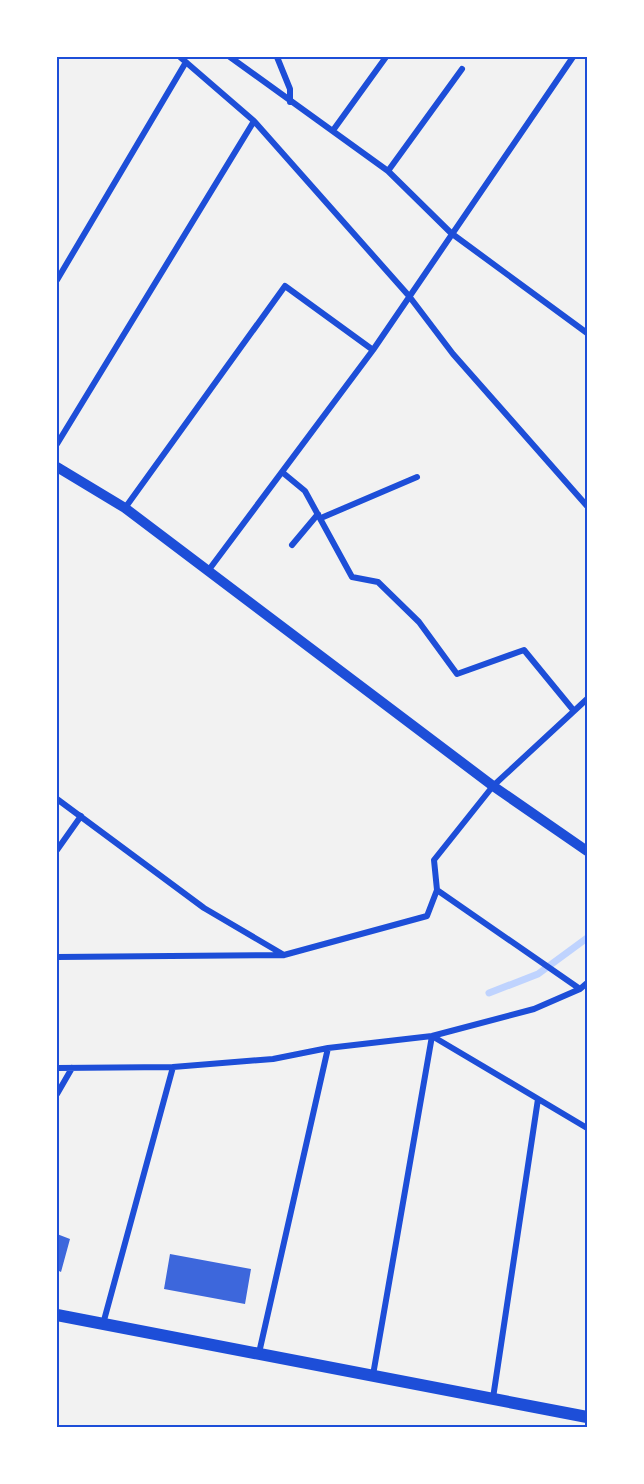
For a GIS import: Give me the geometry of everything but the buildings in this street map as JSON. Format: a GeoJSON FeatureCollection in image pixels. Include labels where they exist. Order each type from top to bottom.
{"type":"FeatureCollection","features":[{"type":"Feature","properties":{"kind":"main road"},"geometry":{"type":"LineString","coordinates":[[57,1316],[373,1374],[587,1417]]}},
{"type":"Feature","properties":{"kind":"street"},"geometry":{"type":"LineString","coordinates":[[230,57],[290,102],[334,129],[388,171],[451,233],[587,333]]}},
{"type":"Feature","properties":{"kind":"street"},"geometry":{"type":"LineString","coordinates":[[277,57],[290,89],[290,102]]}},
{"type":"Feature","properties":{"kind":"street"},"geometry":{"type":"LineString","coordinates":[[334,129],[387,57]]}},
{"type":"Feature","properties":{"kind":"street"},"geometry":{"type":"LineString","coordinates":[[208,571],[373,350],[573,57]]}},
{"type":"Feature","properties":{"kind":"street"},"geometry":{"type":"LineString","coordinates":[[57,280],[183,59],[254,121],[409,296],[453,354],[587,506]]}},
{"type":"Feature","properties":{"kind":"street"},"geometry":{"type":"LineString","coordinates":[[388,171],[462,69]]}},
{"type":"Feature","properties":{"kind":"street"},"geometry":{"type":"LineString","coordinates":[[57,444],[254,121]]}},
{"type":"Feature","properties":{"kind":"street"},"geometry":{"type":"LineString","coordinates":[[125,508],[285,286],[373,350]]}},
{"type":"Feature","properties":{"kind":"street"},"geometry":{"type":"LineString","coordinates":[[57,467],[125,508],[493,786],[587,851]]}},
{"type":"Feature","properties":{"kind":"street"},"geometry":{"type":"LineString","coordinates":[[282,472],[305,491],[352,577],[378,582],[419,622],[457,674],[524,650],[574,711]]}},
{"type":"Feature","properties":{"kind":"street"},"geometry":{"type":"LineString","coordinates":[[292,545],[320,516],[417,477]]}},
{"type":"Feature","properties":{"kind":"street"},"geometry":{"type":"LineString","coordinates":[[57,957],[284,955],[427,916],[437,890],[434,860],[493,786],[587,699]]}},
{"type":"Feature","properties":{"kind":"street"},"geometry":{"type":"LineString","coordinates":[[57,799],[204,908],[284,955]]}},
{"type":"Feature","properties":{"kind":"street"},"geometry":{"type":"LineString","coordinates":[[57,850],[81,816]]}},
{"type":"Feature","properties":{"kind":"street"},"geometry":{"type":"LineString","coordinates":[[437,890],[580,989]]}},
{"type":"Feature","properties":{"kind":"street"},"geometry":{"type":"LineString","coordinates":[[57,1068],[173,1067],[273,1059],[328,1048],[432,1036],[534,1009],[580,989],[587,983]]}},
{"type":"Feature","properties":{"kind":"street"},"geometry":{"type":"LineString","coordinates":[[432,1036],[587,1128]]}},
{"type":"Feature","properties":{"kind":"street"},"geometry":{"type":"LineString","coordinates":[[373,1374],[432,1036]]}},
{"type":"Feature","properties":{"kind":"street"},"geometry":{"type":"LineString","coordinates":[[259,1353],[328,1048]]}},
{"type":"Feature","properties":{"kind":"street"},"geometry":{"type":"LineString","coordinates":[[103,1324],[173,1067]]}},
{"type":"Feature","properties":{"kind":"street"},"geometry":{"type":"LineString","coordinates":[[57,1094],[72,1068]]}},
{"type":"Feature","properties":{"kind":"street"},"geometry":{"type":"LineString","coordinates":[[493,1399],[538,1099]]}},
{"type":"Feature","properties":{"kind":"waterway"},"geometry":{"type":"LineString","coordinates":[[489,993],[538,974],[587,938]]}}]}
